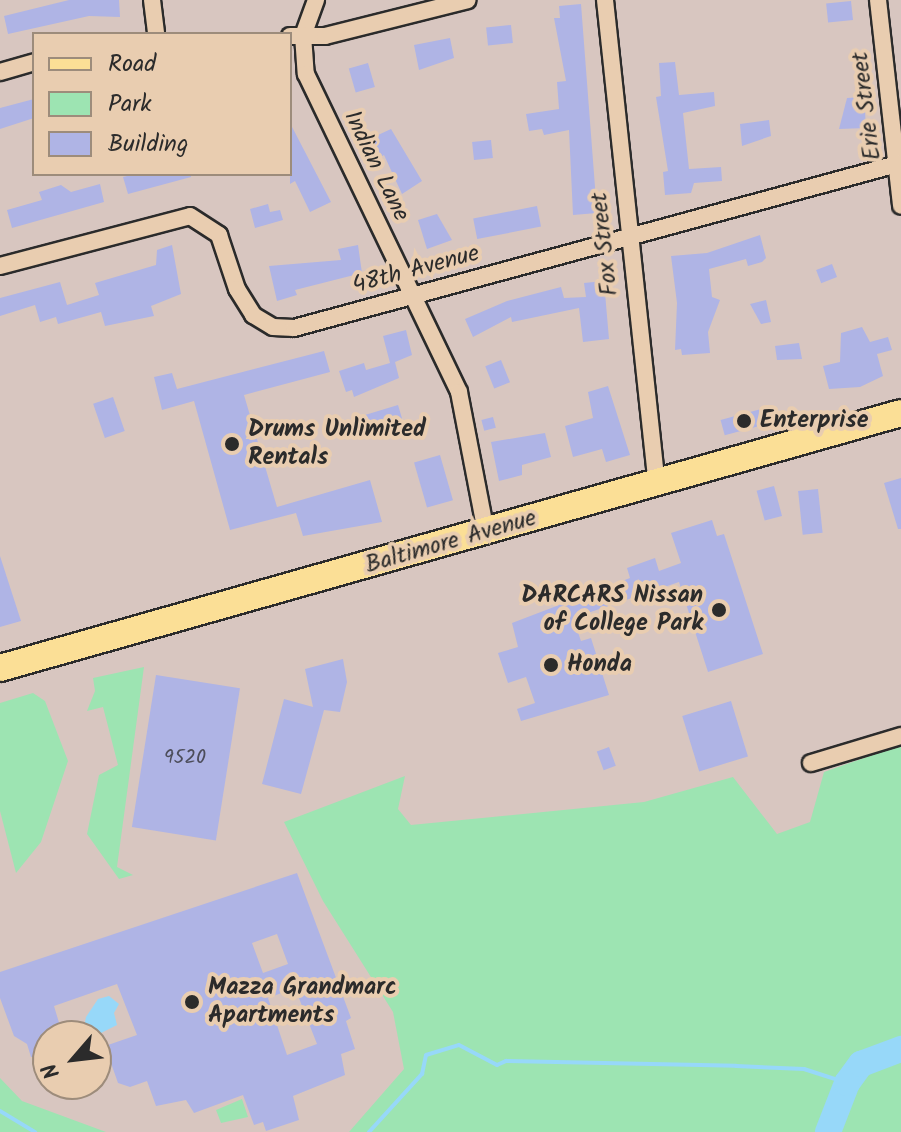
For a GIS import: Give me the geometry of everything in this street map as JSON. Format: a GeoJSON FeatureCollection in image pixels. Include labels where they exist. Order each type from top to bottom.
{"type":"FeatureCollection","features":[{"type":"Feature","properties":{"kind":"main road","name":"Baltimore Avenue"},"geometry":{"type":"LineString","coordinates":[[0,668],[901,413]]}},
{"type":"Feature","properties":{"kind":"street"},"geometry":{"type":"LineString","coordinates":[[152,0],[156,32]]}},
{"type":"Feature","properties":{"kind":"street","name":"Indian Lane"},"geometry":{"type":"LineString","coordinates":[[316,0],[296,36],[311,87],[466,413],[486,532]]}},
{"type":"Feature","properties":{"kind":"street"},"geometry":{"type":"LineString","coordinates":[[296,36],[325,36],[468,0]]}},
{"type":"Feature","properties":{"kind":"street","name":"Fox Street"},"geometry":{"type":"LineString","coordinates":[[605,0],[628,239],[657,483]]}},
{"type":"Feature","properties":{"kind":"street","name":"Erie Street"},"geometry":{"type":"LineString","coordinates":[[878,0],[900,163],[901,206]]}},
{"type":"Feature","properties":{"kind":"street"},"geometry":{"type":"LineString","coordinates":[[0,72],[32,63]]}},
{"type":"Feature","properties":{"kind":"street","name":"48th Avenue"},"geometry":{"type":"LineString","coordinates":[[0,266],[190,216],[219,235],[246,306],[273,327],[294,328],[900,163]]}},
{"type":"Feature","properties":{"kind":"street"},"geometry":{"type":"LineString","coordinates":[[811,763],[901,736]]}},
{"type":"Feature","properties":{"kind":"green space"},"geometry":{"type":"Polygon","coordinates":[[[144,667],[117,867],[133,875],[119,879],[87,834],[99,775],[118,765],[103,707],[87,711],[95,691],[93,678],[144,667]]]}},
{"type":"Feature","properties":{"kind":"green space"},"geometry":{"type":"Polygon","coordinates":[[[33,693],[45,701],[68,761],[41,842],[16,873],[0,811],[0,703],[33,693]]]}},
{"type":"Feature","properties":{"kind":"green space"},"geometry":{"type":"Polygon","coordinates":[[[901,745],[901,1132],[349,1132],[404,1069],[393,1012],[323,901],[284,822],[405,776],[398,809],[411,825],[644,802],[733,777],[777,834],[810,822],[824,772],[901,745]]]}},
{"type":"Feature","properties":{"kind":"green space"},"geometry":{"type":"Polygon","coordinates":[[[0,1078],[22,1101],[106,1132],[0,1132],[0,1078]]]}},
{"type":"Feature","properties":{"kind":"green space"},"geometry":{"type":"Polygon","coordinates":[[[242,1099],[248,1117],[221,1123],[216,1110],[242,1099]]]}},
{"type":"Feature","properties":{"kind":"water"},"geometry":{"type":"Polygon","coordinates":[[[109,996],[119,1004],[114,1013],[117,1025],[112,1028],[112,1020],[85,1020],[98,999],[109,996]]]}},
{"type":"Feature","properties":{"kind":"building"},"geometry":{"type":"Polygon","coordinates":[[[69,0],[119,0],[120,17],[89,16],[8,34],[4,16],[69,0]]]}},
{"type":"Feature","properties":{"kind":"building"},"geometry":{"type":"Polygon","coordinates":[[[851,1],[853,20],[828,23],[826,4],[851,1]]]}},
{"type":"Feature","properties":{"kind":"building"},"geometry":{"type":"Polygon","coordinates":[[[581,4],[597,213],[573,215],[569,130],[544,135],[542,129],[529,131],[526,114],[559,109],[557,82],[566,81],[554,18],[560,18],[559,6],[581,4]]]}},
{"type":"Feature","properties":{"kind":"building"},"geometry":{"type":"Polygon","coordinates":[[[511,25],[513,43],[488,46],[486,28],[511,25]]]}},
{"type":"Feature","properties":{"kind":"building"},"geometry":{"type":"Polygon","coordinates":[[[450,38],[454,58],[419,70],[414,45],[450,38]]]}},
{"type":"Feature","properties":{"kind":"building"},"geometry":{"type":"Polygon","coordinates":[[[675,62],[679,95],[714,92],[715,106],[683,113],[689,169],[721,167],[722,181],[694,183],[691,193],[665,195],[663,172],[668,171],[656,97],[661,96],[659,63],[675,62]]]}},
{"type":"Feature","properties":{"kind":"building"},"geometry":{"type":"Polygon","coordinates":[[[368,63],[375,87],[356,93],[349,69],[368,63]]]}},
{"type":"Feature","properties":{"kind":"building"},"geometry":{"type":"Polygon","coordinates":[[[864,97],[866,128],[839,129],[847,98],[864,97]]]}},
{"type":"Feature","properties":{"kind":"building"},"geometry":{"type":"Polygon","coordinates":[[[32,100],[32,119],[0,129],[0,108],[32,100]]]}},
{"type":"Feature","properties":{"kind":"building"},"geometry":{"type":"Polygon","coordinates":[[[769,120],[771,136],[742,146],[740,124],[769,120]]]}},
{"type":"Feature","properties":{"kind":"building"},"geometry":{"type":"Polygon","coordinates":[[[292,127],[331,202],[310,212],[295,181],[290,184],[292,127]]]}},
{"type":"Feature","properties":{"kind":"building"},"geometry":{"type":"Polygon","coordinates":[[[391,129],[422,181],[402,194],[384,155],[375,160],[365,141],[391,129]]]}},
{"type":"Feature","properties":{"kind":"building"},"geometry":{"type":"Polygon","coordinates":[[[491,140],[493,158],[474,160],[472,142],[491,140]]]}},
{"type":"Feature","properties":{"kind":"building"},"geometry":{"type":"Polygon","coordinates":[[[127,176],[191,176],[128,194],[123,177],[127,176]]]}},
{"type":"Feature","properties":{"kind":"building"},"geometry":{"type":"Polygon","coordinates":[[[100,184],[104,202],[12,228],[7,210],[42,200],[39,192],[61,185],[71,192],[100,184]]]}},
{"type":"Feature","properties":{"kind":"building"},"geometry":{"type":"Polygon","coordinates":[[[268,204],[270,212],[280,210],[283,220],[255,228],[250,209],[268,204]]]}},
{"type":"Feature","properties":{"kind":"building"},"geometry":{"type":"Polygon","coordinates":[[[537,206],[541,227],[477,239],[473,218],[537,206]]]}},
{"type":"Feature","properties":{"kind":"building"},"geometry":{"type":"Polygon","coordinates":[[[437,214],[452,240],[427,249],[418,220],[437,214]]]}},
{"type":"Feature","properties":{"kind":"building"},"geometry":{"type":"Polygon","coordinates":[[[760,235],[766,258],[762,262],[748,266],[746,259],[709,269],[712,297],[720,300],[708,332],[710,353],[682,355],[681,349],[675,350],[677,303],[671,256],[707,253],[760,235]]]}},
{"type":"Feature","properties":{"kind":"building"},"geometry":{"type":"Polygon","coordinates":[[[172,245],[181,294],[151,306],[154,316],[105,326],[101,312],[58,324],[56,317],[40,322],[35,305],[0,316],[0,298],[60,282],[67,305],[99,295],[95,283],[156,265],[157,250],[172,245]]]}},
{"type":"Feature","properties":{"kind":"building"},"geometry":{"type":"Polygon","coordinates":[[[358,245],[362,273],[295,290],[297,295],[277,301],[269,266],[341,260],[338,249],[358,245]]]}},
{"type":"Feature","properties":{"kind":"building"},"geometry":{"type":"Polygon","coordinates":[[[832,264],[837,277],[821,283],[816,270],[832,264]]]}},
{"type":"Feature","properties":{"kind":"building"},"geometry":{"type":"Polygon","coordinates":[[[604,281],[609,339],[583,342],[579,308],[512,322],[511,317],[473,337],[465,319],[507,301],[561,287],[564,298],[586,297],[584,283],[604,281]]]}},
{"type":"Feature","properties":{"kind":"building"},"geometry":{"type":"Polygon","coordinates":[[[766,300],[771,322],[761,324],[750,304],[766,300]]]}},
{"type":"Feature","properties":{"kind":"building"},"geometry":{"type":"Polygon","coordinates":[[[862,327],[870,342],[888,337],[892,350],[877,354],[883,376],[860,387],[829,389],[823,366],[840,362],[841,333],[862,327]]]}},
{"type":"Feature","properties":{"kind":"building"},"geometry":{"type":"Polygon","coordinates":[[[406,330],[412,355],[395,362],[399,378],[354,397],[352,390],[346,392],[339,371],[364,363],[366,370],[390,363],[383,336],[406,330]]]}},
{"type":"Feature","properties":{"kind":"building"},"geometry":{"type":"Polygon","coordinates":[[[799,343],[802,359],[777,360],[775,346],[799,343]]]}},
{"type":"Feature","properties":{"kind":"building"},"geometry":{"type":"Polygon","coordinates":[[[324,351],[330,372],[244,395],[277,507],[370,480],[382,522],[303,536],[296,513],[230,530],[194,401],[162,410],[154,377],[172,373],[177,389],[324,351]]]}},
{"type":"Feature","properties":{"kind":"building"},"geometry":{"type":"Polygon","coordinates":[[[501,360],[510,382],[494,389],[485,366],[501,360]]]}},
{"type":"Feature","properties":{"kind":"building"},"geometry":{"type":"Polygon","coordinates":[[[608,386],[630,455],[606,462],[602,449],[573,457],[565,426],[593,418],[588,392],[608,386]]]}},
{"type":"Feature","properties":{"kind":"building"},"geometry":{"type":"Polygon","coordinates":[[[113,397],[125,431],[105,438],[93,404],[113,397]]]}},
{"type":"Feature","properties":{"kind":"building"},"geometry":{"type":"Polygon","coordinates":[[[398,405],[402,418],[366,429],[362,416],[398,405]]]}},
{"type":"Feature","properties":{"kind":"building","name":"Enterprise"},"geometry":{"type":"Polygon","coordinates":[[[765,408],[769,423],[725,435],[721,420],[765,408]]]}},
{"type":"Feature","properties":{"kind":"building"},"geometry":{"type":"Polygon","coordinates":[[[493,417],[496,428],[484,431],[481,420],[493,417]]]}},
{"type":"Feature","properties":{"kind":"building"},"geometry":{"type":"Polygon","coordinates":[[[545,433],[551,457],[522,465],[522,475],[499,481],[491,442],[545,433]]]}},
{"type":"Feature","properties":{"kind":"building"},"geometry":{"type":"Polygon","coordinates":[[[440,455],[453,500],[427,508],[414,462],[440,455]]]}},
{"type":"Feature","properties":{"kind":"building"},"geometry":{"type":"Polygon","coordinates":[[[901,478],[901,529],[898,529],[884,483],[901,478]]]}},
{"type":"Feature","properties":{"kind":"building"},"geometry":{"type":"Polygon","coordinates":[[[774,486],[782,516],[765,521],[757,491],[774,486]]]}},
{"type":"Feature","properties":{"kind":"building"},"geometry":{"type":"Polygon","coordinates":[[[818,489],[823,533],[803,535],[798,491],[818,489]]]}},
{"type":"Feature","properties":{"kind":"building"},"geometry":{"type":"Polygon","coordinates":[[[712,520],[717,536],[724,534],[763,654],[708,672],[679,582],[573,618],[581,641],[591,638],[609,695],[521,721],[517,709],[535,703],[526,677],[508,683],[498,653],[518,647],[512,623],[630,578],[627,568],[655,558],[659,571],[681,563],[671,533],[712,520]]]}},
{"type":"Feature","properties":{"kind":"building"},"geometry":{"type":"Polygon","coordinates":[[[0,556],[21,621],[0,627],[0,556]]]}},
{"type":"Feature","properties":{"kind":"building"},"geometry":{"type":"Polygon","coordinates":[[[343,659],[347,682],[340,712],[324,710],[301,794],[262,784],[284,699],[313,707],[305,669],[343,659]]]}},
{"type":"Feature","properties":{"kind":"building"},"geometry":{"type":"Polygon","coordinates":[[[156,675],[240,688],[216,840],[132,827],[156,675]]]}},
{"type":"Feature","properties":{"kind":"building"},"geometry":{"type":"Polygon","coordinates":[[[731,701],[748,756],[699,771],[682,716],[731,701]]]}},
{"type":"Feature","properties":{"kind":"building"},"geometry":{"type":"Polygon","coordinates":[[[609,747],[616,766],[604,770],[597,751],[609,747]]]}},
{"type":"Feature","properties":{"kind":"building","name":"Mazza Grandmarc Apartments"},"geometry":{"type":"Polygon","coordinates":[[[297,873],[351,1018],[346,1021],[355,1049],[341,1054],[345,1075],[293,1096],[299,1120],[266,1131],[263,1122],[254,1125],[243,1095],[194,1113],[186,1100],[156,1106],[147,1081],[130,1087],[118,1083],[112,1066],[112,1044],[137,1035],[117,984],[54,1006],[58,1020],[32,1020],[32,1057],[27,1044],[14,1036],[0,998],[0,972],[297,873]],[[277,934],[252,943],[263,973],[288,964],[277,934]],[[295,988],[268,998],[287,1055],[317,1044],[295,988]]]}},
{"type":"Feature","properties":{"kind":"waterway"},"geometry":{"type":"LineString","coordinates":[[369,1132],[422,1074],[426,1055],[459,1045],[497,1065],[506,1061],[804,1069],[847,1083]]}},
{"type":"Feature","properties":{"kind":"waterway"},"geometry":{"type":"LineString","coordinates":[[828,1132],[847,1083],[861,1064],[901,1049]]}},
{"type":"Feature","properties":{"kind":"waterway"},"geometry":{"type":"LineString","coordinates":[[0,1111],[35,1132]]}},
{"type":"Feature","properties":{"kind":"place","name":"Enterprise"},"geometry":{"type":"Point","coordinates":[744,421]}},
{"type":"Feature","properties":{"kind":"place","name":"Drums Unlimited Rentals"},"geometry":{"type":"Point","coordinates":[232,444]}},
{"type":"Feature","properties":{"kind":"place","name":"DARCARS Nissan of College Park"},"geometry":{"type":"Point","coordinates":[719,610]}},
{"type":"Feature","properties":{"kind":"place","name":"Honda"},"geometry":{"type":"Point","coordinates":[551,665]}},
{"type":"Feature","properties":{"kind":"place","name":"Mazza Grandmarc Apartments"},"geometry":{"type":"Point","coordinates":[192,1002]}}]}
